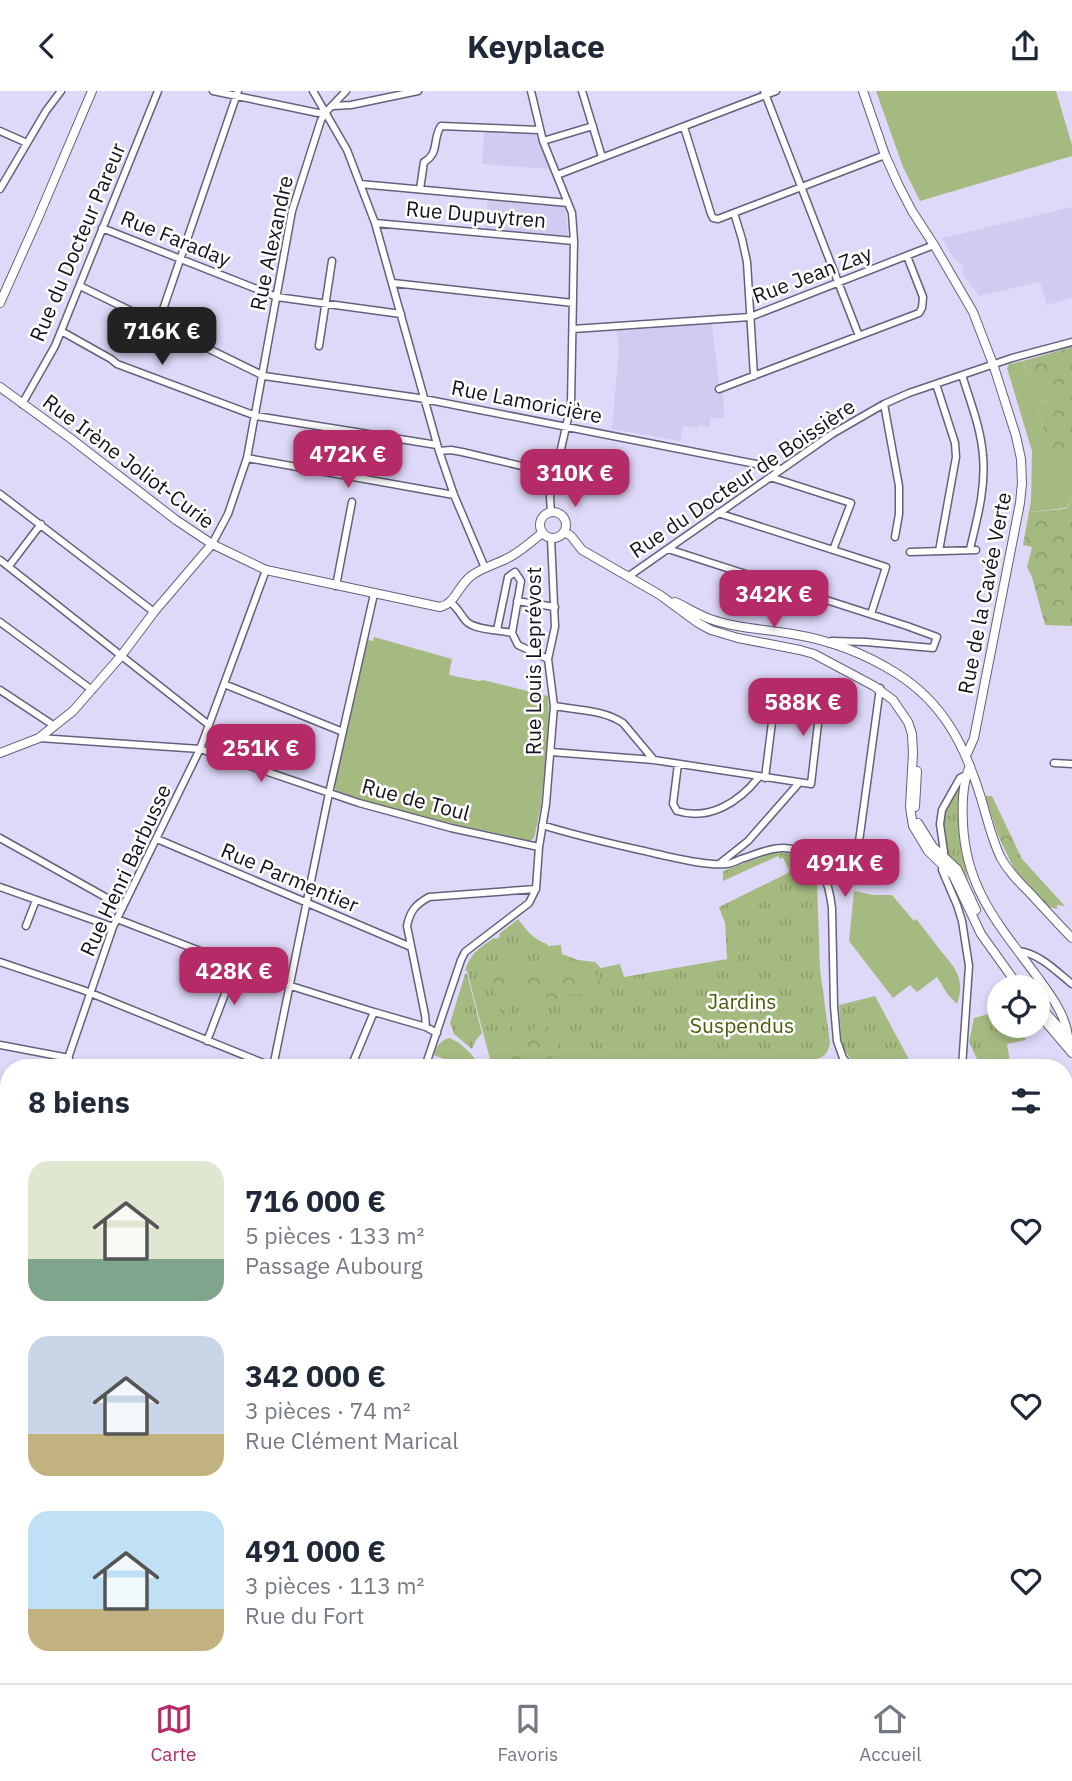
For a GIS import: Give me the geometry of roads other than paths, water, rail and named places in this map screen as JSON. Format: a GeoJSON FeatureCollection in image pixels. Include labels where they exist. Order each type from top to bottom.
{"type":"FeatureCollection","features":[{"type":"Feature","properties":{"kind":"street"},"geometry":{"type":"LineString","coordinates":[[0,189],[46,111],[61,91]]}},
{"type":"Feature","properties":{"kind":"street"},"geometry":{"type":"LineString","coordinates":[[0,303],[92,91]]}},
{"type":"Feature","properties":{"kind":"street","name":"Rue du Docteur Pareur"},"geometry":{"type":"LineString","coordinates":[[22,404],[55,347],[158,91]]}},
{"type":"Feature","properties":{"kind":"street"},"geometry":{"type":"LineString","coordinates":[[213,91],[237,93],[318,113],[326,112],[346,91]]}},
{"type":"Feature","properties":{"kind":"street"},"geometry":{"type":"LineString","coordinates":[[313,91],[347,150],[375,223],[438,448],[454,495],[485,568]]}},
{"type":"Feature","properties":{"kind":"street"},"geometry":{"type":"LineString","coordinates":[[333,106],[351,105],[418,91]]}},
{"type":"Feature","properties":{"kind":"street"},"geometry":{"type":"LineString","coordinates":[[531,91],[539,130],[572,215],[574,241],[571,405],[550,497],[551,512]]}},
{"type":"Feature","properties":{"kind":"street"},"geometry":{"type":"LineString","coordinates":[[557,175],[776,91]]}},
{"type":"Feature","properties":{"kind":"street","name":"Rue de la Cavée Verte"},"geometry":{"type":"LineString","coordinates":[[863,91],[886,155],[912,211],[973,311],[993,364],[1021,459],[1020,503],[974,738],[966,756]]}},
{"type":"Feature","properties":{"kind":"street"},"geometry":{"type":"LineString","coordinates":[[584,92],[603,157]]}},
{"type":"Feature","properties":{"kind":"street"},"geometry":{"type":"LineString","coordinates":[[158,324],[237,93]]}},
{"type":"Feature","properties":{"kind":"street"},"geometry":{"type":"LineString","coordinates":[[765,93],[859,336]]}},
{"type":"Feature","properties":{"kind":"street","name":"Rue Alexandre"},"geometry":{"type":"LineString","coordinates":[[212,544],[228,514],[247,459],[292,211],[321,120],[326,112]]}},
{"type":"Feature","properties":{"kind":"street"},"geometry":{"type":"LineString","coordinates":[[421,189],[424,162],[434,153],[441,126],[539,130]]}},
{"type":"Feature","properties":{"kind":"street"},"geometry":{"type":"LineString","coordinates":[[543,141],[593,126]]}},
{"type":"Feature","properties":{"kind":"street"},"geometry":{"type":"LineString","coordinates":[[684,127],[713,218],[718,219],[886,155]]}},
{"type":"Feature","properties":{"kind":"street"},"geometry":{"type":"LineString","coordinates":[[0,131],[27,143]]}},
{"type":"Feature","properties":{"kind":"street"},"geometry":{"type":"LineString","coordinates":[[360,184],[568,203]]}},
{"type":"Feature","properties":{"kind":"street"},"geometry":{"type":"LineString","coordinates":[[734,213],[747,262],[754,376]]}},
{"type":"Feature","properties":{"kind":"street","name":"Rue Dupuytren"},"geometry":{"type":"LineString","coordinates":[[375,223],[574,241]]}},
{"type":"Feature","properties":{"kind":"street","name":"Rue Faraday"},"geometry":{"type":"LineString","coordinates":[[103,227],[276,297],[401,314]]}},
{"type":"Feature","properties":{"kind":"street","name":"Rue Jean Zay"},"geometry":{"type":"LineString","coordinates":[[573,329],[750,317],[934,246]]}},
{"type":"Feature","properties":{"kind":"street"},"geometry":{"type":"LineString","coordinates":[[719,389],[919,313],[923,297],[907,256]]}},
{"type":"Feature","properties":{"kind":"street"},"geometry":{"type":"LineString","coordinates":[[319,346],[332,261]]}},
{"type":"Feature","properties":{"kind":"street"},"geometry":{"type":"LineString","coordinates":[[393,283],[573,303]]}},
{"type":"Feature","properties":{"kind":"street","name":"Rue Lamoricière"},"geometry":{"type":"LineString","coordinates":[[80,286],[264,376],[424,399],[781,469]]}},
{"type":"Feature","properties":{"kind":"street"},"geometry":{"type":"LineString","coordinates":[[61,331],[117,365],[256,416],[462,452],[556,474]]}},
{"type":"Feature","properties":{"kind":"street","name":"Rue du Docteur de Boissière"},"geometry":{"type":"LineString","coordinates":[[629,576],[832,434],[884,404],[993,364],[1072,342]]}},
{"type":"Feature","properties":{"kind":"street"},"geometry":{"type":"LineString","coordinates":[[910,552],[973,550],[983,482],[983,456],[980,434],[962,375]]}},
{"type":"Feature","properties":{"kind":"street"},"geometry":{"type":"LineString","coordinates":[[936,384],[955,443],[956,457],[939,551]]}},
{"type":"Feature","properties":{"kind":"street","name":"Rue Irène Joliot-Curie"},"geometry":{"type":"LineString","coordinates":[[0,387],[212,544],[266,570],[440,607],[451,603]]}},
{"type":"Feature","properties":{"kind":"street"},"geometry":{"type":"LineString","coordinates":[[884,404],[899,486],[899,514],[895,537]]}},
{"type":"Feature","properties":{"kind":"street"},"geometry":{"type":"LineString","coordinates":[[247,459],[454,495]]}},
{"type":"Feature","properties":{"kind":"street"},"geometry":{"type":"LineString","coordinates":[[770,477],[851,503],[833,550]]}},
{"type":"Feature","properties":{"kind":"street"},"geometry":{"type":"LineString","coordinates":[[0,493],[154,613]]}},
{"type":"Feature","properties":{"kind":"street"},"geometry":{"type":"LineString","coordinates":[[336,586],[352,502]]}},
{"type":"Feature","properties":{"kind":"street"},"geometry":{"type":"LineString","coordinates":[[551,512],[564,517],[564,531],[558,537],[547,535],[540,527],[544,515],[551,512]]}},
{"type":"Feature","properties":{"kind":"street"},"geometry":{"type":"LineString","coordinates":[[718,513],[886,567],[871,614]]}},
{"type":"Feature","properties":{"kind":"street"},"geometry":{"type":"LineString","coordinates":[[9,566],[41,524]]}},
{"type":"Feature","properties":{"kind":"street"},"geometry":{"type":"LineString","coordinates":[[564,531],[582,550],[660,595],[711,630],[807,652],[826,659],[892,694],[906,710],[916,734],[918,749],[913,816],[943,861],[957,869],[987,933],[1013,975]]}},
{"type":"Feature","properties":{"kind":"street"},"geometry":{"type":"LineString","coordinates":[[512,633],[468,623],[451,603],[463,583],[473,574],[507,559],[547,535]]}},
{"type":"Feature","properties":{"kind":"street","name":"Rue Louis Leprévost"},"geometry":{"type":"LineString","coordinates":[[536,889],[538,847],[551,752],[554,706],[548,659],[555,627],[555,607],[547,535]]}},
{"type":"Feature","properties":{"kind":"street"},"geometry":{"type":"LineString","coordinates":[[0,754],[39,738],[73,711],[212,544]]}},
{"type":"Feature","properties":{"kind":"street"},"geometry":{"type":"LineString","coordinates":[[668,549],[937,638],[933,648],[826,641]]}},
{"type":"Feature","properties":{"kind":"street"},"geometry":{"type":"LineString","coordinates":[[0,560],[209,725]]}},
{"type":"Feature","properties":{"kind":"street","name":"Rue Henri Barbusse"},"geometry":{"type":"LineString","coordinates":[[68,1059],[113,927],[201,749],[266,570]]}},
{"type":"Feature","properties":{"kind":"street"},"geometry":{"type":"LineString","coordinates":[[497,630],[508,577],[515,572],[521,581],[512,633],[518,645],[548,659]]}},
{"type":"Feature","properties":{"kind":"street"},"geometry":{"type":"LineString","coordinates":[[275,1059],[374,594]]}},
{"type":"Feature","properties":{"kind":"street"},"geometry":{"type":"LineString","coordinates":[[660,595],[713,620],[748,629],[791,633],[855,650],[898,674],[927,697],[956,734],[1003,861],[1012,875],[1072,938]]}},
{"type":"Feature","properties":{"kind":"street"},"geometry":{"type":"LineString","coordinates":[[517,601],[555,607]]}},
{"type":"Feature","properties":{"kind":"street"},"geometry":{"type":"LineString","coordinates":[[0,622],[92,690]]}},
{"type":"Feature","properties":{"kind":"street"},"geometry":{"type":"LineString","coordinates":[[224,684],[343,732]]}},
{"type":"Feature","properties":{"kind":"street"},"geometry":{"type":"LineString","coordinates":[[551,752],[653,760],[762,777],[799,783],[811,784],[822,692],[779,687],[776,690],[762,777],[724,807],[703,814],[677,811],[673,804],[678,764]]}},
{"type":"Feature","properties":{"kind":"street"},"geometry":{"type":"LineString","coordinates":[[858,849],[878,688]]}},
{"type":"Feature","properties":{"kind":"street"},"geometry":{"type":"LineString","coordinates":[[0,691],[53,725]]}},
{"type":"Feature","properties":{"kind":"street"},"geometry":{"type":"LineString","coordinates":[[554,706],[617,719],[653,760]]}},
{"type":"Feature","properties":{"kind":"street","name":"Rue de Toul"},"geometry":{"type":"LineString","coordinates":[[39,738],[201,749],[359,803],[451,828],[538,847]]}},
{"type":"Feature","properties":{"kind":"street"},"geometry":{"type":"LineString","coordinates":[[1054,763],[1072,764]]}},
{"type":"Feature","properties":{"kind":"street"},"geometry":{"type":"LineString","coordinates":[[970,766],[966,775],[962,812],[968,861],[976,885],[992,915],[1049,993],[1066,1022],[1067,1039],[1072,1053]]}},
{"type":"Feature","properties":{"kind":"street"},"geometry":{"type":"LineString","coordinates":[[963,1059],[969,966],[967,943],[957,905],[942,870],[940,824],[942,810],[960,778],[966,775]]}},
{"type":"Feature","properties":{"kind":"street"},"geometry":{"type":"LineString","coordinates":[[719,864],[748,841],[799,783]]}},
{"type":"Feature","properties":{"kind":"street"},"geometry":{"type":"LineString","coordinates":[[542,825],[581,837],[719,864],[729,864],[775,848],[788,848],[807,856],[824,874],[832,908],[834,1006],[837,1041],[844,1059]]}},
{"type":"Feature","properties":{"kind":"street"},"geometry":{"type":"LineString","coordinates":[[0,838],[123,907]]}},
{"type":"Feature","properties":{"kind":"street","name":"Rue Parmentier"},"geometry":{"type":"LineString","coordinates":[[157,839],[411,947]]}},
{"type":"Feature","properties":{"kind":"street"},"geometry":{"type":"LineString","coordinates":[[0,887],[113,927]]}},
{"type":"Feature","properties":{"kind":"street"},"geometry":{"type":"LineString","coordinates":[[426,1027],[407,926],[410,912],[419,902],[429,897],[536,889]]}},
{"type":"Feature","properties":{"kind":"street"},"geometry":{"type":"LineString","coordinates":[[428,1059],[465,952],[529,903],[536,889]]}},
{"type":"Feature","properties":{"kind":"street"},"geometry":{"type":"LineString","coordinates":[[26,926],[36,900]]}},
{"type":"Feature","properties":{"kind":"street"},"geometry":{"type":"LineString","coordinates":[[117,919],[291,986],[426,1027],[437,1033]]}},
{"type":"Feature","properties":{"kind":"street"},"geometry":{"type":"LineString","coordinates":[[1018,951],[1028,952],[1072,984]]}},
{"type":"Feature","properties":{"kind":"street"},"geometry":{"type":"LineString","coordinates":[[0,962],[90,993],[253,1059]]}},
{"type":"Feature","properties":{"kind":"street"},"geometry":{"type":"LineString","coordinates":[[207,1041],[236,965]]}},
{"type":"Feature","properties":{"kind":"street"},"geometry":{"type":"LineString","coordinates":[[354,1059],[374,1012]]}},
{"type":"Feature","properties":{"kind":"street"},"geometry":{"type":"LineString","coordinates":[[1050,1019],[1067,1039]]}},
{"type":"Feature","properties":{"kind":"street"},"geometry":{"type":"LineString","coordinates":[[1050,1024],[1067,1039]]}},
{"type":"Feature","properties":{"kind":"street"},"geometry":{"type":"LineString","coordinates":[[0,1045],[52,1059]]}},
{"type":"Feature","properties":{"kind":"park label","name":"Jardins Suspendus"},"geometry":{"type":"Point","coordinates":[742,1013]}}]}
